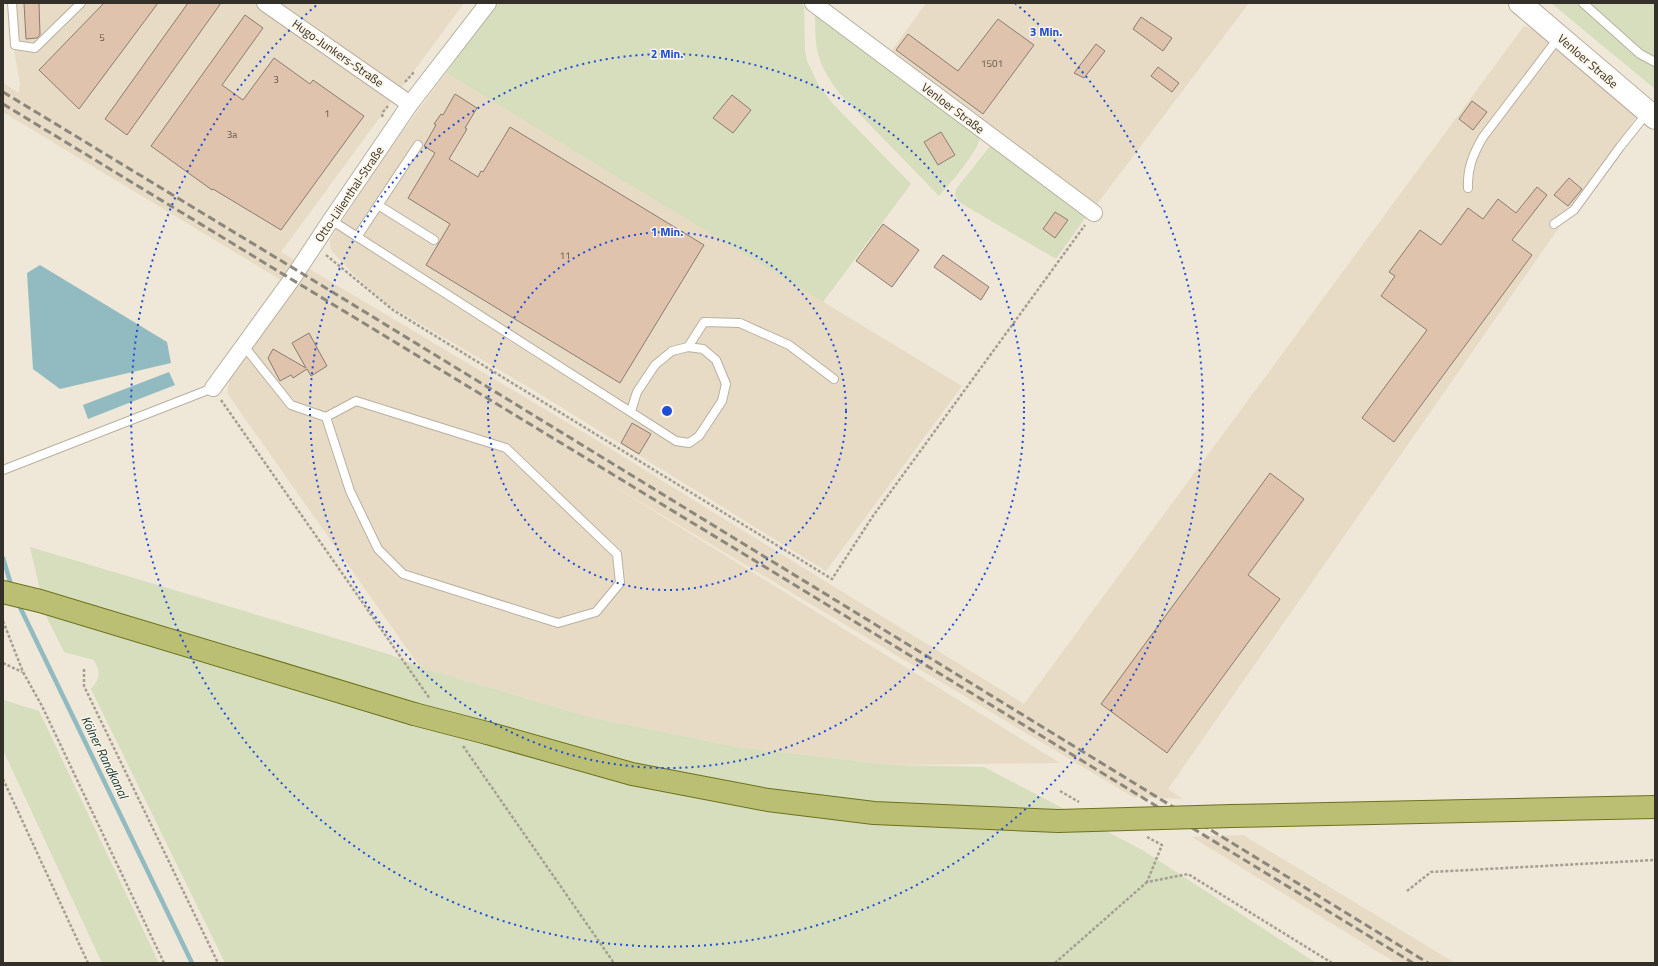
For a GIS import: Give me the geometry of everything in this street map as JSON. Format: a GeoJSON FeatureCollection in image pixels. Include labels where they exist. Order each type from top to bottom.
{"type":"FeatureCollection","features":[{"type":"Feature","properties":{"kind":"main road","name":"Venloer Straße"},"geometry":{"type":"LineString","coordinates":[[1520,3],[1651,115]]}},
{"type":"Feature","properties":{"kind":"main road"},"geometry":{"type":"LineString","coordinates":[[3,592],[423,708],[487,733],[632,774],[768,800],[874,813],[1058,821],[1655,807]]}},
{"type":"Feature","properties":{"kind":"street","name":"Hugo-Junkers-Straße"},"geometry":{"type":"LineString","coordinates":[[265,3],[410,104]]}},
{"type":"Feature","properties":{"kind":"street","name":"Otto-Lilienthal-Straße"},"geometry":{"type":"LineString","coordinates":[[213,388],[313,248],[410,104],[488,3]]}},
{"type":"Feature","properties":{"kind":"street","name":"Venloer Straße"},"geometry":{"type":"LineString","coordinates":[[813,3],[1094,213]]}},
{"type":"Feature","properties":{"kind":"lane"},"geometry":{"type":"LineString","coordinates":[[12,3],[15,45],[35,48],[81,3]]}},
{"type":"Feature","properties":{"kind":"lane"},"geometry":{"type":"LineString","coordinates":[[1583,3],[1640,54],[1655,62]]}},
{"type":"Feature","properties":{"kind":"lane"},"geometry":{"type":"LineString","coordinates":[[1468,188],[1469,168],[1474,154],[1483,137],[1560,36]]}},
{"type":"Feature","properties":{"kind":"lane"},"geometry":{"type":"LineString","coordinates":[[1554,224],[1574,210],[1620,147],[1651,115]]}},
{"type":"Feature","properties":{"kind":"lane"},"geometry":{"type":"LineString","coordinates":[[357,237],[418,145]]}},
{"type":"Feature","properties":{"kind":"lane"},"geometry":{"type":"LineString","coordinates":[[378,205],[434,240]]}},
{"type":"Feature","properties":{"kind":"lane"},"geometry":{"type":"LineString","coordinates":[[331,220],[676,441],[689,443],[699,436],[722,401],[726,384],[716,360],[703,349],[688,347],[672,351],[655,365],[637,392],[631,411]]}},
{"type":"Feature","properties":{"kind":"lane"},"geometry":{"type":"LineString","coordinates":[[688,347],[704,322],[740,323],[790,345],[834,379]]}},
{"type":"Feature","properties":{"kind":"lane"},"geometry":{"type":"LineString","coordinates":[[244,346],[291,405],[326,417],[356,401],[506,448],[617,554],[620,583],[596,612],[558,623],[403,574],[378,549],[350,491],[326,417]]}},
{"type":"Feature","properties":{"kind":"lane"},"geometry":{"type":"LineString","coordinates":[[3,470],[213,388]]}},
{"type":"Feature","properties":{"kind":"path"},"geometry":{"type":"LineString","coordinates":[[313,248],[331,258],[365,289],[393,310],[832,579],[873,516],[1094,213]]}},
{"type":"Feature","properties":{"kind":"path"},"geometry":{"type":"LineString","coordinates":[[213,388],[423,708]]}},
{"type":"Feature","properties":{"kind":"path"},"geometry":{"type":"LineString","coordinates":[[3,621],[23,672],[42,706],[164,963]]}},
{"type":"Feature","properties":{"kind":"path"},"geometry":{"type":"LineString","coordinates":[[3,663],[23,672]]}},
{"type":"Feature","properties":{"kind":"path"},"geometry":{"type":"LineString","coordinates":[[84,669],[84,686],[218,963]]}},
{"type":"Feature","properties":{"kind":"path"},"geometry":{"type":"LineString","coordinates":[[460,742],[614,963]]}},
{"type":"Feature","properties":{"kind":"path"},"geometry":{"type":"LineString","coordinates":[[3,779],[88,963]]}},
{"type":"Feature","properties":{"kind":"path"},"geometry":{"type":"LineString","coordinates":[[1060,791],[1080,802]]}},
{"type":"Feature","properties":{"kind":"path"},"geometry":{"type":"LineString","coordinates":[[1055,963],[1148,882],[1162,845],[1142,834]]}},
{"type":"Feature","properties":{"kind":"path"},"geometry":{"type":"LineString","coordinates":[[1407,891],[1431,872],[1655,860]]}},
{"type":"Feature","properties":{"kind":"path"},"geometry":{"type":"LineString","coordinates":[[1148,882],[1188,874],[1332,963]]}},
{"type":"Feature","properties":{"kind":"shaded area"},"geometry":{"type":"Polygon","coordinates":[[[10,3],[464,3],[281,252],[593,438],[1024,704],[1524,26],[1537,30],[1638,114],[1168,789],[1183,799],[1133,797],[602,479],[1060,763],[893,765],[737,747],[590,717],[420,667],[227,393],[231,371],[294,288],[3,112],[3,83],[19,93],[20,84],[10,26],[10,3]]]}},
{"type":"Feature","properties":{"kind":"shaded area"},"geometry":{"type":"Polygon","coordinates":[[[926,3],[1249,3],[1094,208],[890,53],[926,3]]]}},
{"type":"Feature","properties":{"kind":"shaded area"},"geometry":{"type":"Polygon","coordinates":[[[446,73],[962,386],[826,571],[535,391],[390,306],[355,276],[331,250],[330,240],[381,161],[446,73]]]}},
{"type":"Feature","properties":{"kind":"shaded area"},"geometry":{"type":"Polygon","coordinates":[[[1243,835],[1455,963],[1396,963],[1192,837],[1243,835]]]}},
{"type":"Feature","properties":{"kind":"green space"},"geometry":{"type":"Polygon","coordinates":[[[497,3],[800,3],[804,6],[805,50],[807,61],[819,86],[833,104],[911,184],[823,302],[446,73],[497,3]]]}},
{"type":"Feature","properties":{"kind":"green space"},"geometry":{"type":"Polygon","coordinates":[[[1551,3],[1655,3],[1655,89],[1551,3]]]}},
{"type":"Feature","properties":{"kind":"green space"},"geometry":{"type":"Polygon","coordinates":[[[815,15],[979,135],[979,141],[976,148],[957,175],[939,196],[840,94],[832,83],[826,74],[819,57],[816,39],[815,15]]]}},
{"type":"Feature","properties":{"kind":"green space"},"geometry":{"type":"Polygon","coordinates":[[[991,145],[1088,214],[1056,259],[959,202],[955,195],[956,189],[991,145]]]}},
{"type":"Feature","properties":{"kind":"green space"},"geometry":{"type":"Polygon","coordinates":[[[30,547],[388,654],[420,667],[590,717],[737,747],[893,765],[984,767],[1144,851],[1316,963],[225,963],[91,689],[98,678],[98,668],[94,660],[64,652],[46,616],[30,547]]]}},
{"type":"Feature","properties":{"kind":"green space"},"geometry":{"type":"Polygon","coordinates":[[[3,700],[39,711],[159,963],[102,963],[3,750],[3,700]]]}},
{"type":"Feature","properties":{"kind":"water"},"geometry":{"type":"Polygon","coordinates":[[[40,265],[167,342],[171,363],[60,389],[33,369],[27,273],[40,265]]]}},
{"type":"Feature","properties":{"kind":"water"},"geometry":{"type":"Polygon","coordinates":[[[169,372],[175,385],[88,419],[83,405],[169,372]]]}},
{"type":"Feature","properties":{"kind":"building"},"geometry":{"type":"Polygon","coordinates":[[[24,3],[39,3],[40,35],[37,38],[26,39],[24,3]]]}},
{"type":"Feature","properties":{"kind":"building"},"geometry":{"type":"Polygon","coordinates":[[[104,3],[158,3],[79,109],[39,70],[104,3]]]}},
{"type":"Feature","properties":{"kind":"building"},"geometry":{"type":"Polygon","coordinates":[[[188,3],[221,3],[127,135],[105,119],[188,3]]]}},
{"type":"Feature","properties":{"kind":"building"},"geometry":{"type":"Polygon","coordinates":[[[245,15],[263,28],[222,85],[243,100],[274,58],[310,84],[313,80],[364,116],[281,230],[213,189],[212,190],[151,146],[245,15]]]}},
{"type":"Feature","properties":{"kind":"building"},"geometry":{"type":"Polygon","coordinates":[[[1141,17],[1172,38],[1163,51],[1133,29],[1141,17]]]}},
{"type":"Feature","properties":{"kind":"building"},"geometry":{"type":"Polygon","coordinates":[[[998,19],[1034,45],[983,114],[896,50],[908,34],[958,71],[998,19]]]}},
{"type":"Feature","properties":{"kind":"building"},"geometry":{"type":"Polygon","coordinates":[[[1096,44],[1105,51],[1084,78],[1074,73],[1096,44]]]}},
{"type":"Feature","properties":{"kind":"building"},"geometry":{"type":"Polygon","coordinates":[[[1158,67],[1179,83],[1172,92],[1151,76],[1158,67]]]}},
{"type":"Feature","properties":{"kind":"building"},"geometry":{"type":"Polygon","coordinates":[[[455,94],[477,108],[465,128],[467,129],[449,159],[478,177],[481,171],[483,172],[510,127],[704,245],[620,383],[426,265],[450,224],[408,198],[435,153],[424,146],[436,125],[434,124],[441,114],[443,115],[455,94]]]}},
{"type":"Feature","properties":{"kind":"building"},"geometry":{"type":"Polygon","coordinates":[[[732,95],[751,110],[733,133],[713,118],[732,95]]]}},
{"type":"Feature","properties":{"kind":"building"},"geometry":{"type":"Polygon","coordinates":[[[1472,101],[1487,112],[1473,130],[1459,119],[1472,101]]]}},
{"type":"Feature","properties":{"kind":"building"},"geometry":{"type":"Polygon","coordinates":[[[941,132],[955,155],[938,165],[924,142],[941,132]]]}},
{"type":"Feature","properties":{"kind":"building"},"geometry":{"type":"Polygon","coordinates":[[[1569,178],[1582,189],[1568,206],[1554,195],[1569,178]]]}},
{"type":"Feature","properties":{"kind":"building"},"geometry":{"type":"Polygon","coordinates":[[[1537,187],[1547,195],[1512,240],[1532,255],[1394,442],[1362,418],[1427,330],[1381,296],[1395,276],[1389,272],[1420,230],[1441,245],[1468,208],[1483,219],[1498,199],[1516,213],[1537,187]]]}},
{"type":"Feature","properties":{"kind":"building"},"geometry":{"type":"Polygon","coordinates":[[[1055,212],[1068,220],[1055,238],[1043,229],[1055,212]]]}},
{"type":"Feature","properties":{"kind":"building"},"geometry":{"type":"Polygon","coordinates":[[[883,224],[919,250],[892,287],[856,261],[883,224]]]}},
{"type":"Feature","properties":{"kind":"building"},"geometry":{"type":"Polygon","coordinates":[[[943,255],[989,287],[981,300],[934,267],[943,255]]]}},
{"type":"Feature","properties":{"kind":"building"},"geometry":{"type":"Polygon","coordinates":[[[309,333],[327,366],[311,376],[307,369],[293,378],[291,375],[280,381],[268,358],[273,349],[306,368],[292,343],[309,333]]]}},
{"type":"Feature","properties":{"kind":"building"},"geometry":{"type":"Polygon","coordinates":[[[632,423],[651,434],[639,454],[621,443],[632,423]]]}},
{"type":"Feature","properties":{"kind":"building"},"geometry":{"type":"Polygon","coordinates":[[[1270,473],[1304,499],[1248,575],[1280,599],[1167,753],[1101,704],[1270,473]]]}},
{"type":"Feature","properties":{"kind":"waterway","name":"Kölner Randkanal"},"geometry":{"type":"LineString","coordinates":[[3,558],[12,588]]}},
{"type":"Feature","properties":{"kind":"waterway","name":"Kölner Randkanal"},"geometry":{"type":"LineString","coordinates":[[18,603],[192,963]]}},
{"type":"Feature","properties":{"kind":"railway"},"geometry":{"type":"LineString","coordinates":[[3,92],[1428,963]]}},
{"type":"Feature","properties":{"kind":"railway"},"geometry":{"type":"LineString","coordinates":[[3,104],[1413,963]]}}]}
